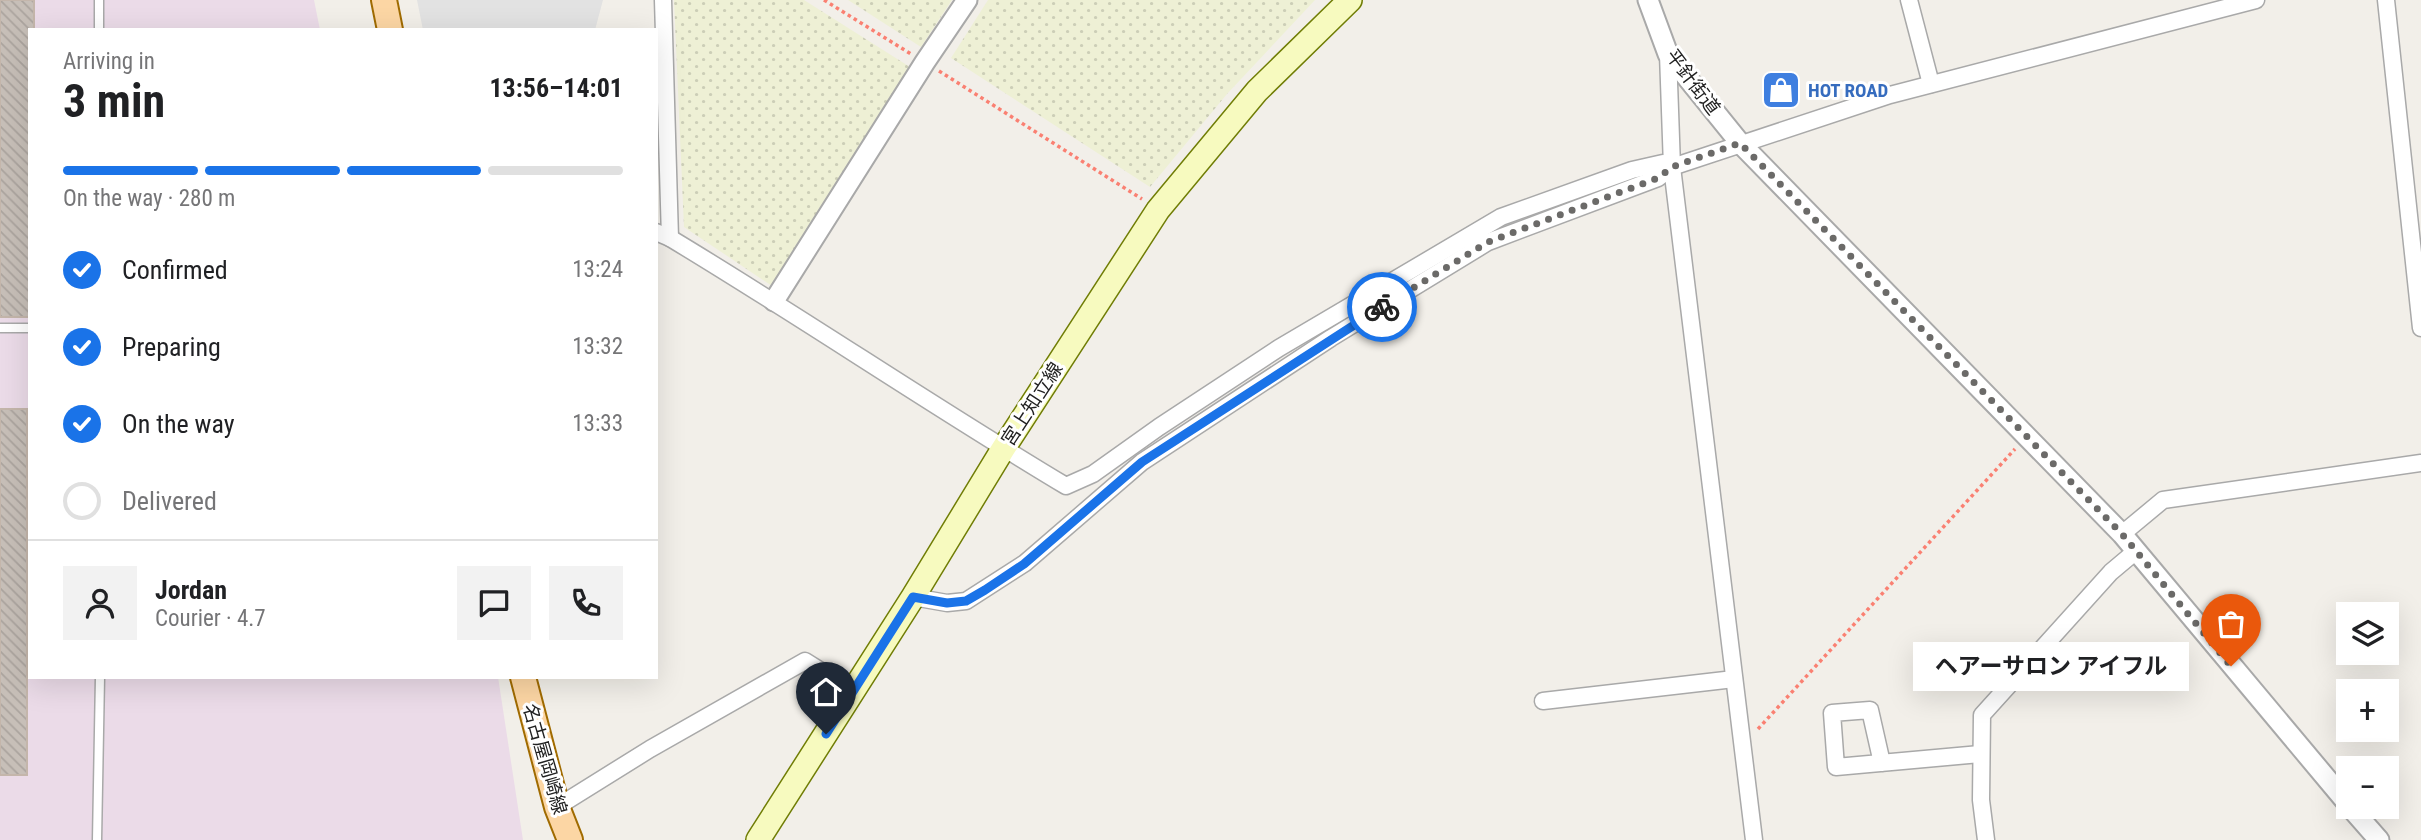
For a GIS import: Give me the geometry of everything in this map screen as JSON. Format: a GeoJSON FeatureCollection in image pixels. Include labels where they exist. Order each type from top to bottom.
{"type":"FeatureCollection","features":[{"type":"Feature","properties":{"kind":"main road"},"geometry":{"type":"LineString","coordinates":[[384,0],[390,28]]}},
{"type":"Feature","properties":{"kind":"main road","name":"宮上知立線"},"geometry":{"type":"LineString","coordinates":[[758,840],[913,597],[1003,449],[1158,210],[1257,91],[1350,0]]}},
{"type":"Feature","properties":{"kind":"main road","name":"名古屋岡崎線"},"geometry":{"type":"LineString","coordinates":[[524,679],[557,807],[570,840]]}},
{"type":"Feature","properties":{"kind":"street"},"geometry":{"type":"LineString","coordinates":[[663,0],[663,235],[774,301],[1003,449],[1066,486],[1093,474],[1279,348],[1501,217],[1632,170],[1663,163],[1672,167]]}},
{"type":"Feature","properties":{"kind":"street"},"geometry":{"type":"LineString","coordinates":[[774,301],[967,0]]}},
{"type":"Feature","properties":{"kind":"street","name":"平針街道"},"geometry":{"type":"LineString","coordinates":[[1648,0],[1668,54],[1740,143],[2122,534],[2336,790]]}},
{"type":"Feature","properties":{"kind":"street"},"geometry":{"type":"LineString","coordinates":[[1909,0],[1931,84]]}},
{"type":"Feature","properties":{"kind":"street"},"geometry":{"type":"LineString","coordinates":[[913,597],[947,603],[966,601],[1024,564],[1142,462],[1331,338],[1488,242],[1658,178],[1672,167],[1740,143],[1931,84],[2256,0]]}},
{"type":"Feature","properties":{"kind":"street"},"geometry":{"type":"LineString","coordinates":[[2386,0],[2414,204],[2421,328]]}},
{"type":"Feature","properties":{"kind":"street"},"geometry":{"type":"LineString","coordinates":[[1668,54],[1672,167],[1754,840]]}},
{"type":"Feature","properties":{"kind":"street"},"geometry":{"type":"LineString","coordinates":[[2122,534],[2163,500],[2421,463]]}},
{"type":"Feature","properties":{"kind":"street"},"geometry":{"type":"LineString","coordinates":[[1986,840],[1981,800],[1982,715],[2111,572],[2136,551]]}},
{"type":"Feature","properties":{"kind":"street"},"geometry":{"type":"LineString","coordinates":[[557,807],[650,749],[805,661],[853,691]]}},
{"type":"Feature","properties":{"kind":"street"},"geometry":{"type":"LineString","coordinates":[[1543,701],[1734,679]]}},
{"type":"Feature","properties":{"kind":"street"},"geometry":{"type":"LineString","coordinates":[[1882,763],[1980,754]]}},
{"type":"Feature","properties":{"kind":"street","name":"平針街道"},"geometry":{"type":"LineString","coordinates":[[2360,819],[2379,840]]}},
{"type":"Feature","properties":{"kind":"lane"},"geometry":{"type":"LineString","coordinates":[[99,0],[99,28]]}},
{"type":"Feature","properties":{"kind":"lane"},"geometry":{"type":"LineString","coordinates":[[0,328],[28,328]]}},
{"type":"Feature","properties":{"kind":"lane"},"geometry":{"type":"LineString","coordinates":[[97,840],[100,679]]}},
{"type":"Feature","properties":{"kind":"path"},"geometry":{"type":"LineString","coordinates":[[824,0],[1158,210]]}},
{"type":"Feature","properties":{"kind":"path"},"geometry":{"type":"LineString","coordinates":[[1742,746],[2026,436]]}},
{"type":"Feature","properties":{"kind":"shaded area"},"geometry":{"type":"Polygon","coordinates":[[[0,0],[314,0],[320,28],[28,28],[28,679],[498,679],[523,840],[0,840],[0,0]]]}},
{"type":"Feature","properties":{"kind":"shaded area"},"geometry":{"type":"Polygon","coordinates":[[[417,0],[603,0],[596,28],[423,28],[417,0]]]}},
{"type":"Feature","properties":{"kind":"green space"},"geometry":{"type":"Polygon","coordinates":[[[674,0],[804,0],[910,67],[772,286],[684,227],[674,0]]]}},
{"type":"Feature","properties":{"kind":"green space"},"geometry":{"type":"Polygon","coordinates":[[[848,0],[952,0],[921,47],[848,0]]]}},
{"type":"Feature","properties":{"kind":"green space"},"geometry":{"type":"Polygon","coordinates":[[[988,0],[1315,0],[1227,94],[1150,187],[951,58],[988,0]]]}},
{"type":"Feature","properties":{"kind":"building"},"geometry":{"type":"Polygon","coordinates":[[[0,0],[34,0],[34,28],[28,28],[28,317],[0,317],[0,0]]]}},
{"type":"Feature","properties":{"kind":"building"},"geometry":{"type":"Polygon","coordinates":[[[0,409],[27,409],[27,775],[0,775],[0,409]]]}},
{"type":"Feature","properties":{"kind":"way so far"},"geometry":{"type":"LineString","coordinates":[[1382,307],[1488,242],[1658,178],[1672,167],[1740,143],[2122,534],[2231,666]]}},
{"type":"Feature","properties":{"kind":"place","name":"HOT ROAD"},"geometry":{"type":"Point","coordinates":[1781,90]}},
{"type":"Feature","properties":{"kind":"place","name":"ヘアーサロン アイフル"},"geometry":{"type":"Point","coordinates":[2231,666]}},
{"type":"Feature","properties":{"kind":"route"},"geometry":{"type":"LineString","coordinates":[[826,734],[913,597],[947,603],[966,601],[985,590],[1024,564],[1142,462],[1382,307]]}}]}
